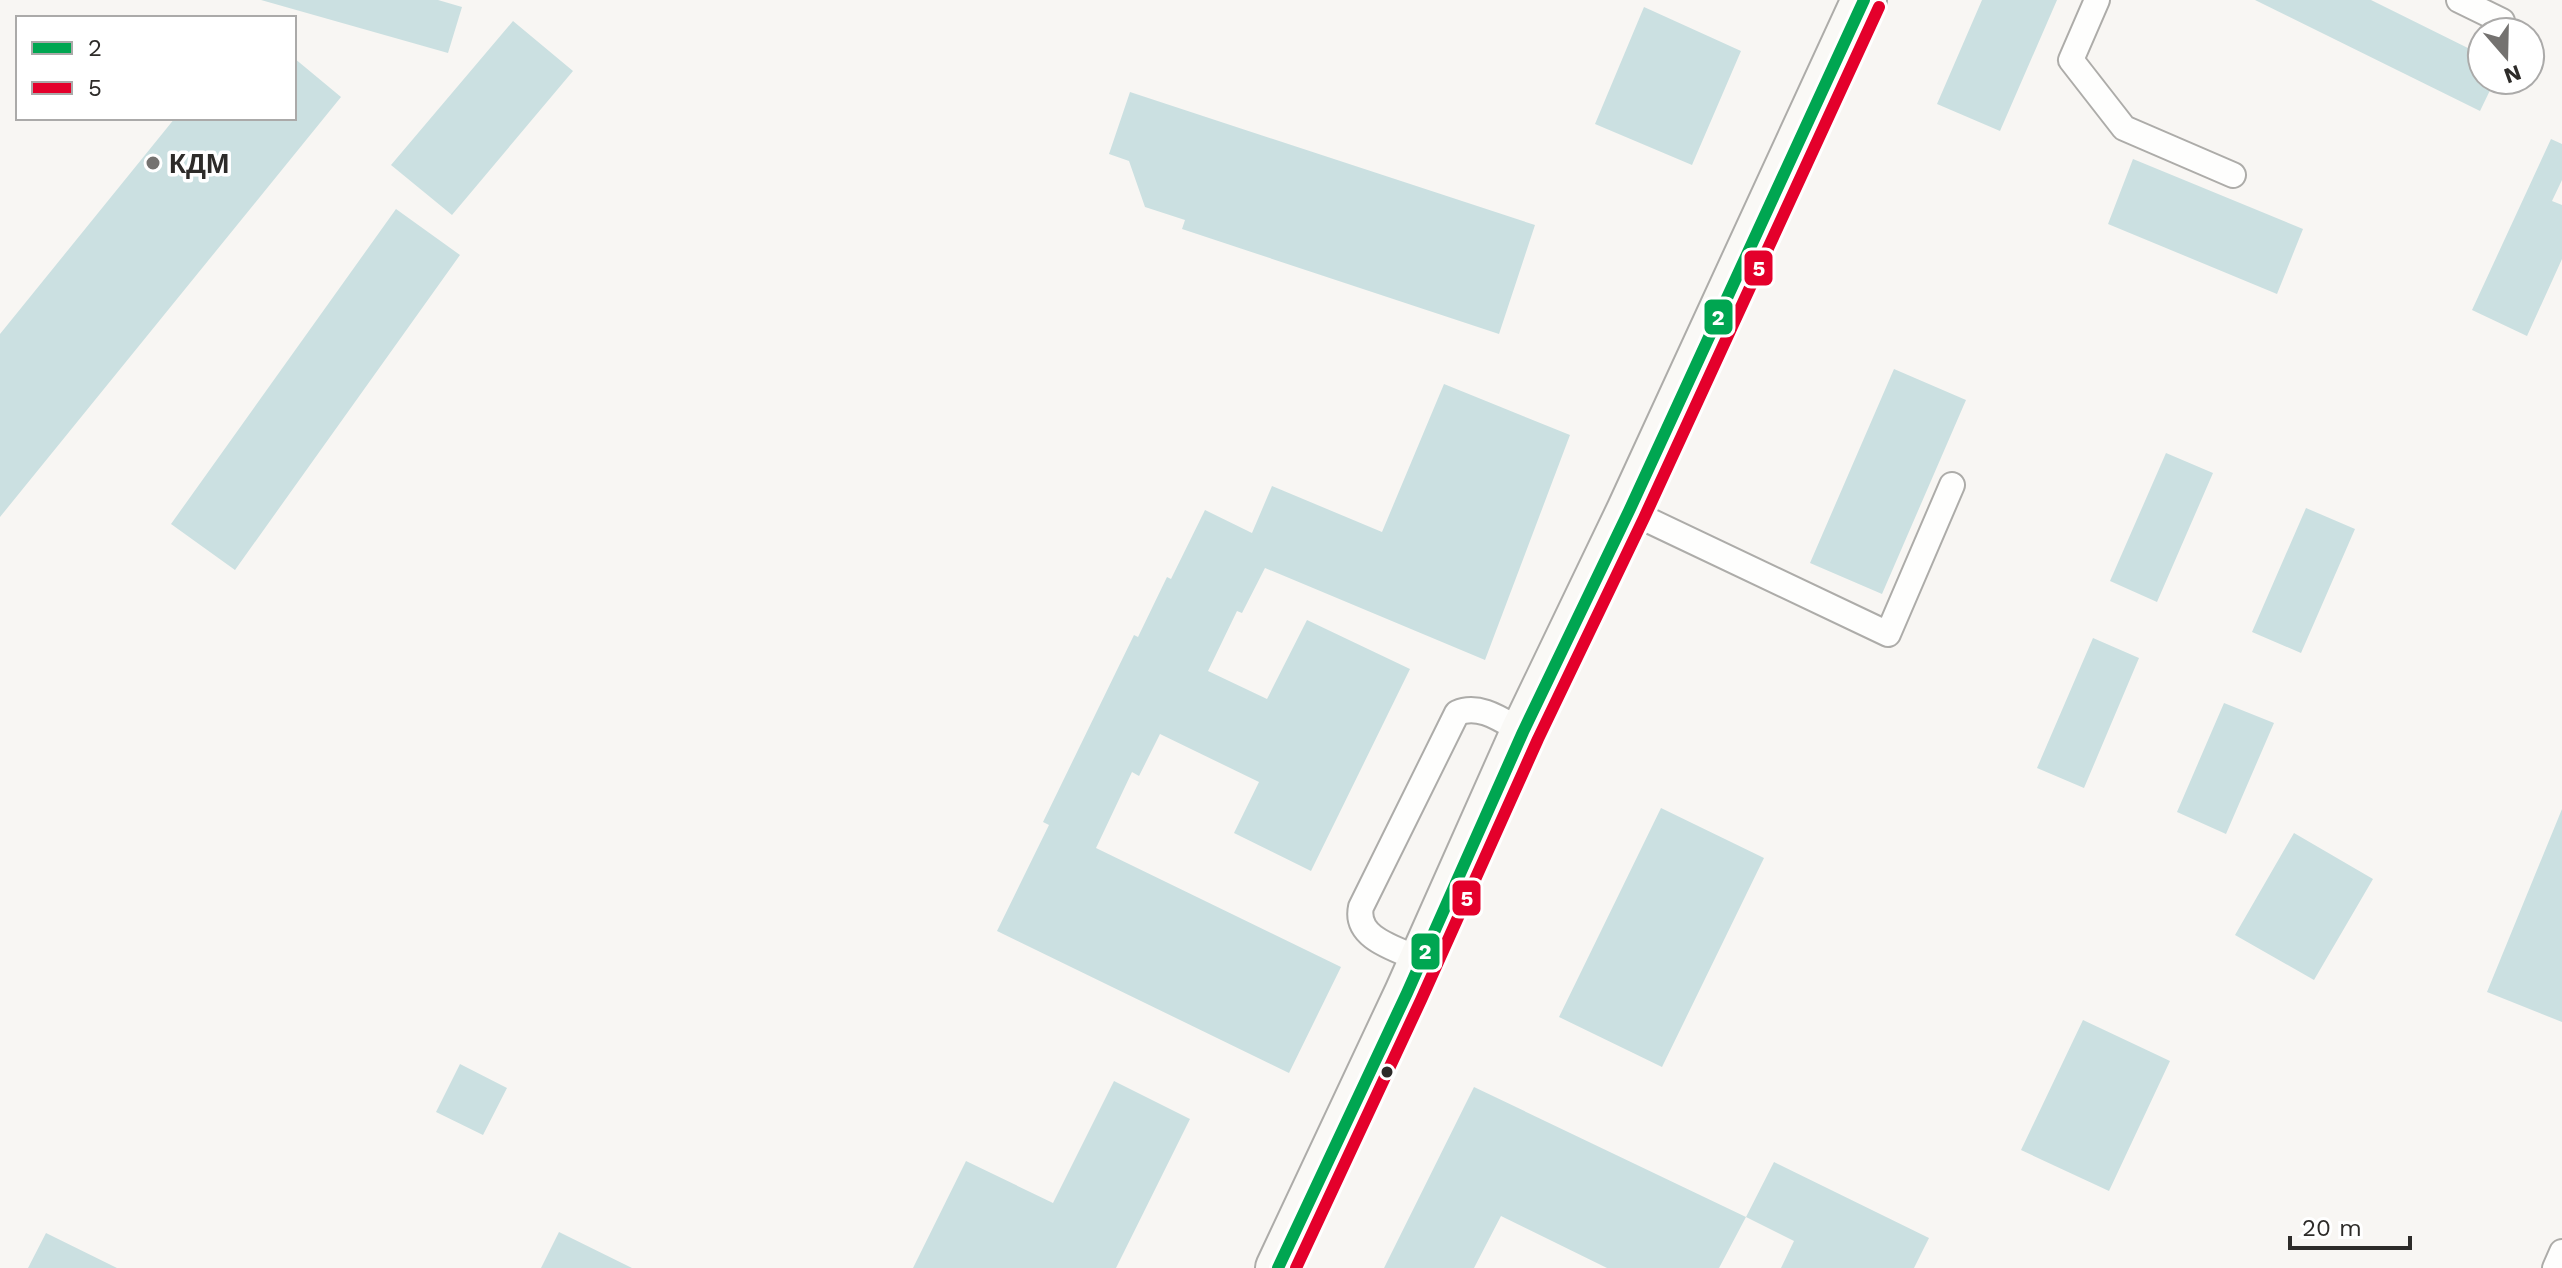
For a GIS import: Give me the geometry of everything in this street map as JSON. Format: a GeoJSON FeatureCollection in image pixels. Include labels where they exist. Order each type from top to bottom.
{"type":"FeatureCollection","features":[{"type":"Feature","properties":{"kind":"street"},"geometry":{"type":"LineString","coordinates":[[1278,1268],[1523,732],[1629,511],[1864,0]]}},
{"type":"Feature","properties":{"kind":"lane"},"geometry":{"type":"LineString","coordinates":[[2097,0],[2071,60],[2124,128],[2233,175]]}},
{"type":"Feature","properties":{"kind":"lane"},"geometry":{"type":"LineString","coordinates":[[2459,0],[2492,16]]}},
{"type":"Feature","properties":{"kind":"lane"},"geometry":{"type":"LineString","coordinates":[[1629,511],[1888,634],[1952,485]]}},
{"type":"Feature","properties":{"kind":"lane"},"geometry":{"type":"LineString","coordinates":[[1421,960],[1362,928],[1358,918],[1361,907],[1457,713],[1468,708],[1479,710],[1523,732]]}},
{"type":"Feature","properties":{"kind":"lane"},"geometry":{"type":"LineString","coordinates":[[2555,1268],[2562,1252]]}},
{"type":"Feature","properties":{"kind":"building"},"geometry":{"type":"Polygon","coordinates":[[[261,0],[438,0],[462,7],[448,53],[261,0]]]}},
{"type":"Feature","properties":{"kind":"building"},"geometry":{"type":"Polygon","coordinates":[[[1982,0],[2057,0],[2000,131],[1937,104],[1982,0]]]}},
{"type":"Feature","properties":{"kind":"building"},"geometry":{"type":"Polygon","coordinates":[[[2255,0],[2371,0],[2466,47],[2466,96],[2487,96],[2480,111],[2255,0]]]}},
{"type":"Feature","properties":{"kind":"building"},"geometry":{"type":"Polygon","coordinates":[[[1644,7],[1741,51],[1692,165],[1595,124],[1644,7]]]}},
{"type":"Feature","properties":{"kind":"building"},"geometry":{"type":"Polygon","coordinates":[[[513,21],[573,71],[452,215],[391,165],[513,21]]]}},
{"type":"Feature","properties":{"kind":"building"},"geometry":{"type":"Polygon","coordinates":[[[296,60],[341,97],[0,517],[0,334],[173,120],[296,120],[296,60]]]}},
{"type":"Feature","properties":{"kind":"building"},"geometry":{"type":"Polygon","coordinates":[[[1130,92],[1535,225],[1499,334],[1182,229],[1185,220],[1145,207],[1129,161],[1109,154],[1130,92]]]}},
{"type":"Feature","properties":{"kind":"building"},"geometry":{"type":"Polygon","coordinates":[[[2551,139],[2562,144],[2562,180],[2552,201],[2562,205],[2562,259],[2527,336],[2472,310],[2551,139]]]}},
{"type":"Feature","properties":{"kind":"building"},"geometry":{"type":"Polygon","coordinates":[[[2133,159],[2303,229],[2277,294],[2108,224],[2133,159]]]}},
{"type":"Feature","properties":{"kind":"building"},"geometry":{"type":"Polygon","coordinates":[[[396,209],[460,255],[235,570],[171,524],[396,209]]]}},
{"type":"Feature","properties":{"kind":"building"},"geometry":{"type":"Polygon","coordinates":[[[1894,369],[1966,400],[1882,594],[1810,563],[1894,369]]]}},
{"type":"Feature","properties":{"kind":"building"},"geometry":{"type":"Polygon","coordinates":[[[1444,384],[1570,435],[1485,660],[1265,568],[1242,613],[1237,611],[1208,671],[1267,699],[1307,620],[1410,669],[1311,871],[1234,833],[1259,782],[1160,734],[1139,776],[1132,772],[1096,848],[1341,967],[1289,1073],[997,931],[1049,825],[1043,822],[1134,635],[1138,637],[1167,577],[1171,579],[1205,510],[1252,533],[1272,486],[1382,532],[1444,384]]]}},
{"type":"Feature","properties":{"kind":"building"},"geometry":{"type":"Polygon","coordinates":[[[2166,453],[2213,473],[2157,602],[2110,581],[2166,453]]]}},
{"type":"Feature","properties":{"kind":"building"},"geometry":{"type":"Polygon","coordinates":[[[2306,508],[2355,529],[2301,653],[2252,632],[2306,508]]]}},
{"type":"Feature","properties":{"kind":"building"},"geometry":{"type":"Polygon","coordinates":[[[2093,638],[2139,658],[2084,788],[2037,768],[2093,638]]]}},
{"type":"Feature","properties":{"kind":"building"},"geometry":{"type":"Polygon","coordinates":[[[2224,703],[2274,723],[2226,834],[2177,812],[2224,703]]]}},
{"type":"Feature","properties":{"kind":"building"},"geometry":{"type":"Polygon","coordinates":[[[1661,808],[1764,858],[1662,1067],[1559,1017],[1661,808]]]}},
{"type":"Feature","properties":{"kind":"building"},"geometry":{"type":"Polygon","coordinates":[[[2562,809],[2562,1022],[2487,992],[2562,809]]]}},
{"type":"Feature","properties":{"kind":"building"},"geometry":{"type":"Polygon","coordinates":[[[2294,833],[2373,879],[2314,980],[2235,935],[2294,833]]]}},
{"type":"Feature","properties":{"kind":"building"},"geometry":{"type":"Polygon","coordinates":[[[2083,1020],[2170,1061],[2109,1191],[2021,1150],[2083,1020]]]}},
{"type":"Feature","properties":{"kind":"building"},"geometry":{"type":"Polygon","coordinates":[[[460,1064],[507,1088],[483,1135],[436,1112],[460,1064]]]}},
{"type":"Feature","properties":{"kind":"building"},"geometry":{"type":"Polygon","coordinates":[[[1114,1081],[1190,1119],[1116,1268],[913,1268],[966,1161],[1053,1203],[1114,1081]]]}},
{"type":"Feature","properties":{"kind":"building"},"geometry":{"type":"Polygon","coordinates":[[[1474,1087],[1746,1217],[1719,1268],[1607,1268],[1501,1216],[1474,1268],[1384,1268],[1474,1087]]]}},
{"type":"Feature","properties":{"kind":"building"},"geometry":{"type":"Polygon","coordinates":[[[1774,1162],[1929,1238],[1914,1268],[1781,1268],[1794,1241],[1746,1217],[1774,1162]]]}},
{"type":"Feature","properties":{"kind":"building"},"geometry":{"type":"Polygon","coordinates":[[[559,1232],[632,1268],[541,1268],[559,1232]]]}},
{"type":"Feature","properties":{"kind":"building"},"geometry":{"type":"Polygon","coordinates":[[[46,1233],[117,1268],[28,1268],[46,1233]]]}},
{"type":"Feature","properties":{"kind":"transit line","name":"2"},"geometry":{"type":"LineString","coordinates":[[1278,1268],[1407,993],[1523,732],[1629,511],[1864,0]]}},
{"type":"Feature","properties":{"kind":"transit line","name":"5"},"geometry":{"type":"LineString","coordinates":[[1296,1268],[1879,7]]}},
{"type":"Feature","properties":{"kind":"place","name":"КДМ"},"geometry":{"type":"Point","coordinates":[153,163]}}]}
